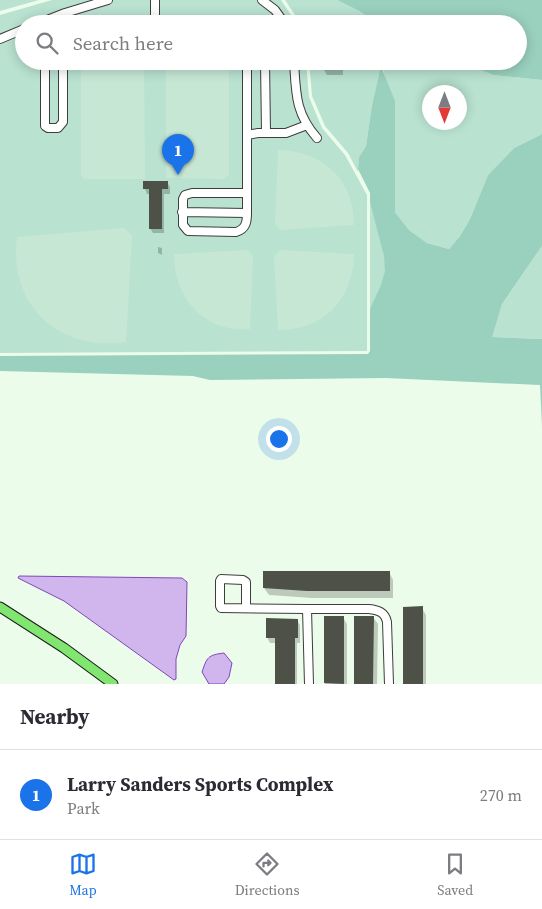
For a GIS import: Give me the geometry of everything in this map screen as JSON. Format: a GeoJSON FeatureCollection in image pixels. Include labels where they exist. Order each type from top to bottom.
{"type":"FeatureCollection","features":[{"type":"Feature","properties":{"kind":"main road"},"geometry":{"type":"LineString","coordinates":[[0,607],[64,648],[113,684]]}},
{"type":"Feature","properties":{"kind":"main road"},"geometry":{"type":"LineString","coordinates":[[0,614],[22,622]]}},
{"type":"Feature","properties":{"kind":"street"},"geometry":{"type":"LineString","coordinates":[[60,15],[108,0]]}},
{"type":"Feature","properties":{"kind":"street"},"geometry":{"type":"LineString","coordinates":[[155,0],[155,15]]}},
{"type":"Feature","properties":{"kind":"street"},"geometry":{"type":"LineString","coordinates":[[262,0],[279,15]]}},
{"type":"Feature","properties":{"kind":"street"},"geometry":{"type":"LineString","coordinates":[[0,39],[15,33]]}},
{"type":"Feature","properties":{"kind":"street"},"geometry":{"type":"LineString","coordinates":[[45,70],[46,126],[48,128],[58,128],[63,122],[63,70]]}},
{"type":"Feature","properties":{"kind":"street"},"geometry":{"type":"LineString","coordinates":[[246,70],[247,135],[247,193],[247,213],[246,225],[243,229],[236,232],[188,231],[183,226],[183,199],[189,194],[247,193]]}},
{"type":"Feature","properties":{"kind":"street"},"geometry":{"type":"LineString","coordinates":[[266,70],[266,133]]}},
{"type":"Feature","properties":{"kind":"street"},"geometry":{"type":"LineString","coordinates":[[295,70],[298,104],[306,125],[317,138]]}},
{"type":"Feature","properties":{"kind":"street"},"geometry":{"type":"LineString","coordinates":[[247,135],[286,133],[306,125]]}},
{"type":"Feature","properties":{"kind":"street"},"geometry":{"type":"LineString","coordinates":[[182,212],[247,213]]}},
{"type":"Feature","properties":{"kind":"street"},"geometry":{"type":"LineString","coordinates":[[246,608],[246,582],[221,579],[221,608],[377,610],[382,613],[387,622],[389,684]]}},
{"type":"Feature","properties":{"kind":"street"},"geometry":{"type":"LineString","coordinates":[[307,609],[309,684]]}},
{"type":"Feature","properties":{"kind":"green space"},"geometry":{"type":"Polygon","coordinates":[[[0,0],[39,0],[0,11],[0,0]]]}},
{"type":"Feature","properties":{"kind":"green space"},"geometry":{"type":"Polygon","coordinates":[[[52,0],[281,0],[291,15],[15,15],[15,70],[307,70],[309,97],[322,128],[345,155],[367,195],[367,351],[0,353],[0,15],[52,0]]]}},
{"type":"Feature","properties":{"kind":"green space"},"geometry":{"type":"Polygon","coordinates":[[[285,0],[337,0],[365,15],[295,15],[285,0]]]}},
{"type":"Feature","properties":{"kind":"green space"},"geometry":{"type":"Polygon","coordinates":[[[81,70],[144,70],[145,179],[85,179],[81,176],[81,70]]]}},
{"type":"Feature","properties":{"kind":"green space"},"geometry":{"type":"Polygon","coordinates":[[[166,70],[229,70],[229,174],[224,179],[166,178],[166,70]]]}},
{"type":"Feature","properties":{"kind":"green space"},"geometry":{"type":"Polygon","coordinates":[[[310,70],[381,70],[372,105],[366,146],[359,157],[358,172],[348,153],[325,126],[312,96],[310,70]]]}},
{"type":"Feature","properties":{"kind":"green space"},"geometry":{"type":"Polygon","coordinates":[[[383,70],[480,70],[493,75],[542,80],[542,134],[514,148],[488,175],[470,219],[460,236],[449,249],[427,243],[409,230],[395,212],[395,124],[383,70]]]}},
{"type":"Feature","properties":{"kind":"green space"},"geometry":{"type":"Polygon","coordinates":[[[278,150],[309,156],[322,162],[333,171],[342,181],[348,194],[353,209],[354,225],[280,230],[275,224],[278,150]]]}},
{"type":"Feature","properties":{"kind":"green space"},"geometry":{"type":"Polygon","coordinates":[[[370,202],[381,237],[385,266],[382,286],[370,309],[370,202]]]}},
{"type":"Feature","properties":{"kind":"green space"},"geometry":{"type":"Polygon","coordinates":[[[124,228],[132,236],[126,342],[102,343],[80,340],[60,331],[43,319],[30,303],[21,284],[16,262],[17,237],[124,228]]]}},
{"type":"Feature","properties":{"kind":"green space"},"geometry":{"type":"Polygon","coordinates":[[[542,246],[542,339],[491,337],[502,304],[542,246]]]}},
{"type":"Feature","properties":{"kind":"green space"},"geometry":{"type":"Polygon","coordinates":[[[248,250],[253,256],[250,329],[234,329],[206,319],[195,310],[179,285],[175,270],[174,254],[248,250]]]}},
{"type":"Feature","properties":{"kind":"green space"},"geometry":{"type":"Polygon","coordinates":[[[280,250],[354,254],[348,285],[342,298],[322,318],[309,325],[294,329],[278,330],[274,256],[280,250]]]}},
{"type":"Feature","properties":{"kind":"shaded area"},"geometry":{"type":"Polygon","coordinates":[[[337,0],[542,0],[542,80],[493,75],[480,70],[527,70],[527,15],[365,15],[337,0]]]}},
{"type":"Feature","properties":{"kind":"shaded area"},"geometry":{"type":"Polygon","coordinates":[[[380,70],[382,70],[395,101],[395,212],[409,230],[427,243],[449,249],[460,236],[470,219],[488,175],[514,148],[542,134],[542,246],[502,304],[492,337],[542,339],[542,426],[540,385],[386,378],[210,380],[193,376],[0,371],[0,356],[368,354],[370,351],[370,309],[385,271],[384,256],[370,202],[370,193],[358,169],[359,157],[366,146],[372,105],[380,70]]]}},
{"type":"Feature","properties":{"kind":"shaded area"},"geometry":{"type":"Polygon","coordinates":[[[19,576],[182,578],[187,582],[186,636],[180,645],[176,659],[176,679],[174,680],[64,601],[18,578],[19,576]]]}},
{"type":"Feature","properties":{"kind":"shaded area"},"geometry":{"type":"Polygon","coordinates":[[[224,653],[232,663],[229,677],[224,684],[209,684],[202,672],[205,663],[211,656],[224,653]]]}},
{"type":"Feature","properties":{"kind":"building"},"geometry":{"type":"Polygon","coordinates":[[[143,181],[168,181],[168,189],[162,189],[162,229],[149,229],[149,189],[143,189],[143,181]]]}},
{"type":"Feature","properties":{"kind":"building"},"geometry":{"type":"Polygon","coordinates":[[[263,571],[390,571],[390,591],[307,591],[263,588],[263,571]]]}},
{"type":"Feature","properties":{"kind":"building"},"geometry":{"type":"Polygon","coordinates":[[[423,606],[423,684],[403,684],[403,607],[423,606]]]}},
{"type":"Feature","properties":{"kind":"building"},"geometry":{"type":"Polygon","coordinates":[[[324,616],[344,616],[344,684],[324,683],[324,616]]]}},
{"type":"Feature","properties":{"kind":"building"},"geometry":{"type":"Polygon","coordinates":[[[354,616],[374,616],[373,684],[354,684],[354,616]]]}},
{"type":"Feature","properties":{"kind":"building"},"geometry":{"type":"Polygon","coordinates":[[[266,618],[298,619],[298,638],[295,638],[295,684],[275,684],[275,638],[266,638],[266,618]]]}},
{"type":"Feature","properties":{"kind":"place","name":"Larry Sanders Sports Complex"},"geometry":{"type":"Point","coordinates":[178,175]}}]}
